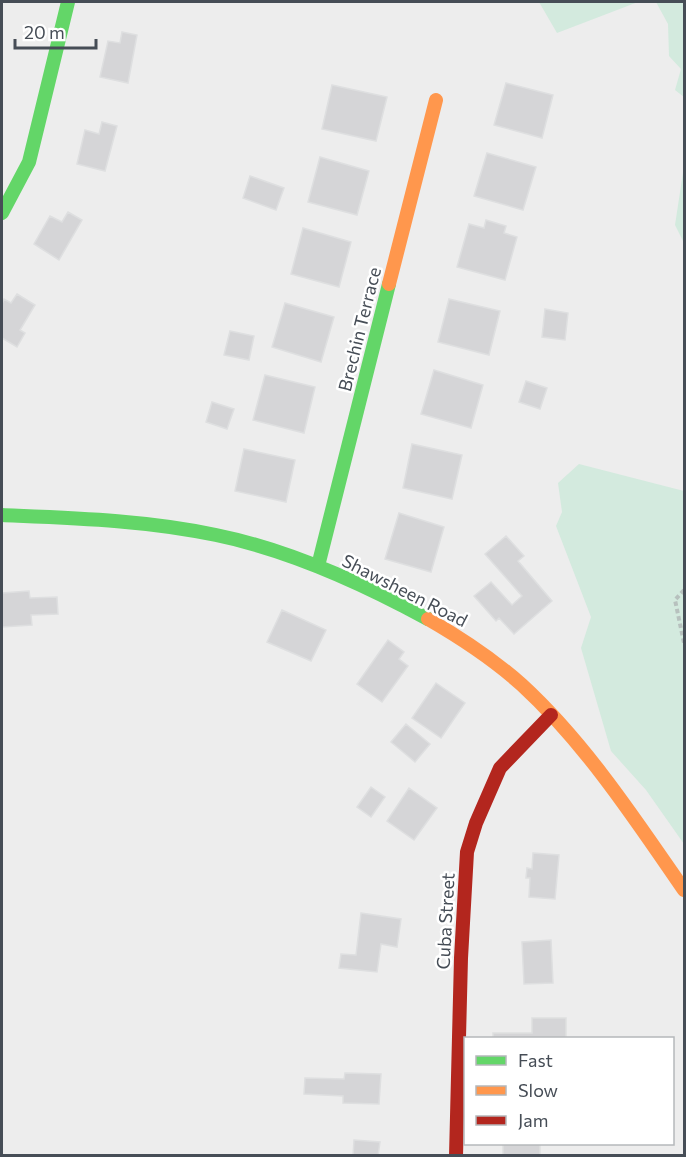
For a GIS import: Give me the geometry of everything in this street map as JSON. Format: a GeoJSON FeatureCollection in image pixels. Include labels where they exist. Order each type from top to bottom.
{"type":"FeatureCollection","features":[{"type":"Feature","properties":{"kind":"main road"},"geometry":{"type":"LineString","coordinates":[[2,213],[29,162],[68,2]]}},
{"type":"Feature","properties":{"kind":"main road","name":"Brechin Terrace"},"geometry":{"type":"LineString","coordinates":[[318,567],[436,100]]}},
{"type":"Feature","properties":{"kind":"main road","name":"Shawsheen Road"},"geometry":{"type":"LineString","coordinates":[[2,515],[117,521],[198,532],[265,549],[318,567],[415,612],[467,642],[515,679],[551,715],[626,807],[684,890]]}},
{"type":"Feature","properties":{"kind":"main road","name":"Cuba Street"},"geometry":{"type":"LineString","coordinates":[[456,1155],[461,958],[467,852],[476,823],[500,768],[551,715]]}},
{"type":"Feature","properties":{"kind":"path"},"geometry":{"type":"LineString","coordinates":[[684,591],[675,600],[684,643]]}},
{"type":"Feature","properties":{"kind":"green space"},"geometry":{"type":"Polygon","coordinates":[[[539,2],[638,2],[557,33],[539,2]]]}},
{"type":"Feature","properties":{"kind":"green space"},"geometry":{"type":"Polygon","coordinates":[[[656,2],[684,2],[684,97],[675,90],[681,69],[669,56],[668,24],[656,2]]]}},
{"type":"Feature","properties":{"kind":"green space"},"geometry":{"type":"Polygon","coordinates":[[[684,166],[684,243],[675,225],[684,166]]]}},
{"type":"Feature","properties":{"kind":"green space"},"geometry":{"type":"Polygon","coordinates":[[[579,464],[684,491],[684,844],[646,790],[611,751],[581,648],[591,617],[556,526],[562,512],[558,483],[579,464]]]}},
{"type":"Feature","properties":{"kind":"building"},"geometry":{"type":"Polygon","coordinates":[[[122,32],[137,35],[128,83],[100,77],[108,41],[120,43],[122,32]]]}},
{"type":"Feature","properties":{"kind":"building"},"geometry":{"type":"Polygon","coordinates":[[[506,83],[553,95],[542,138],[494,125],[506,83]]]}},
{"type":"Feature","properties":{"kind":"building"},"geometry":{"type":"Polygon","coordinates":[[[332,85],[387,97],[376,141],[322,129],[332,85]]]}},
{"type":"Feature","properties":{"kind":"building"},"geometry":{"type":"Polygon","coordinates":[[[102,122],[117,126],[105,171],[77,164],[85,130],[99,134],[102,122]]]}},
{"type":"Feature","properties":{"kind":"building"},"geometry":{"type":"Polygon","coordinates":[[[487,153],[536,167],[523,210],[474,196],[487,153]]]}},
{"type":"Feature","properties":{"kind":"building"},"geometry":{"type":"Polygon","coordinates":[[[320,157],[369,171],[357,215],[308,202],[320,157]]]}},
{"type":"Feature","properties":{"kind":"building"},"geometry":{"type":"Polygon","coordinates":[[[250,176],[284,188],[276,210],[243,198],[250,176]]]}},
{"type":"Feature","properties":{"kind":"building"},"geometry":{"type":"Polygon","coordinates":[[[68,212],[82,220],[59,260],[34,244],[50,216],[62,222],[68,212]]]}},
{"type":"Feature","properties":{"kind":"building"},"geometry":{"type":"Polygon","coordinates":[[[486,220],[506,226],[504,233],[517,237],[505,280],[457,267],[469,224],[484,228],[486,220]]]}},
{"type":"Feature","properties":{"kind":"building"},"geometry":{"type":"Polygon","coordinates":[[[303,228],[351,242],[339,287],[291,274],[303,228]]]}},
{"type":"Feature","properties":{"kind":"building"},"geometry":{"type":"Polygon","coordinates":[[[17,294],[35,305],[20,330],[25,333],[17,347],[2,338],[2,304],[4,299],[11,303],[17,294]]]}},
{"type":"Feature","properties":{"kind":"building"},"geometry":{"type":"Polygon","coordinates":[[[449,299],[500,311],[489,355],[438,342],[449,299]]]}},
{"type":"Feature","properties":{"kind":"building"},"geometry":{"type":"Polygon","coordinates":[[[285,303],[334,317],[321,362],[272,347],[285,303]]]}},
{"type":"Feature","properties":{"kind":"building"},"geometry":{"type":"Polygon","coordinates":[[[545,309],[568,313],[565,340],[542,337],[545,309]]]}},
{"type":"Feature","properties":{"kind":"building"},"geometry":{"type":"Polygon","coordinates":[[[230,331],[254,336],[249,360],[224,355],[230,331]]]}},
{"type":"Feature","properties":{"kind":"building"},"geometry":{"type":"Polygon","coordinates":[[[434,370],[483,385],[471,428],[421,414],[434,370]]]}},
{"type":"Feature","properties":{"kind":"building"},"geometry":{"type":"Polygon","coordinates":[[[265,375],[315,387],[304,433],[253,420],[265,375]]]}},
{"type":"Feature","properties":{"kind":"building"},"geometry":{"type":"Polygon","coordinates":[[[526,381],[547,388],[540,409],[519,402],[526,381]]]}},
{"type":"Feature","properties":{"kind":"building"},"geometry":{"type":"Polygon","coordinates":[[[212,402],[234,409],[227,429],[206,422],[212,402]]]}},
{"type":"Feature","properties":{"kind":"building"},"geometry":{"type":"Polygon","coordinates":[[[412,444],[462,455],[452,499],[403,488],[412,444]]]}},
{"type":"Feature","properties":{"kind":"building"},"geometry":{"type":"Polygon","coordinates":[[[244,449],[295,460],[286,502],[235,491],[244,449]]]}},
{"type":"Feature","properties":{"kind":"building"},"geometry":{"type":"Polygon","coordinates":[[[399,513],[444,527],[431,572],[385,559],[399,513]]]}},
{"type":"Feature","properties":{"kind":"building"},"geometry":{"type":"Polygon","coordinates":[[[506,536],[524,556],[518,561],[552,601],[514,634],[499,618],[496,621],[474,596],[491,582],[512,605],[522,596],[485,554],[506,536]]]}},
{"type":"Feature","properties":{"kind":"building"},"geometry":{"type":"Polygon","coordinates":[[[29,591],[30,598],[57,597],[58,614],[31,615],[32,625],[2,627],[2,593],[29,591]]]}},
{"type":"Feature","properties":{"kind":"building"},"geometry":{"type":"Polygon","coordinates":[[[282,610],[326,630],[311,661],[267,642],[282,610]]]}},
{"type":"Feature","properties":{"kind":"building"},"geometry":{"type":"Polygon","coordinates":[[[388,640],[404,652],[399,659],[408,666],[382,702],[357,684],[388,640]]]}},
{"type":"Feature","properties":{"kind":"building"},"geometry":{"type":"Polygon","coordinates":[[[436,683],[465,703],[441,738],[412,718],[436,683]]]}},
{"type":"Feature","properties":{"kind":"building"},"geometry":{"type":"Polygon","coordinates":[[[406,724],[430,744],[415,762],[391,742],[406,724]]]}},
{"type":"Feature","properties":{"kind":"building"},"geometry":{"type":"Polygon","coordinates":[[[371,787],[385,797],[371,817],[357,807],[371,787]]]}},
{"type":"Feature","properties":{"kind":"building"},"geometry":{"type":"Polygon","coordinates":[[[409,788],[437,808],[414,840],[387,821],[409,788]]]}},
{"type":"Feature","properties":{"kind":"building"},"geometry":{"type":"Polygon","coordinates":[[[533,853],[559,855],[555,899],[529,897],[530,878],[526,878],[527,868],[532,869],[533,853]]]}},
{"type":"Feature","properties":{"kind":"building"},"geometry":{"type":"Polygon","coordinates":[[[361,913],[401,919],[397,947],[381,944],[377,972],[339,968],[341,954],[356,955],[361,913]]]}},
{"type":"Feature","properties":{"kind":"building"},"geometry":{"type":"Polygon","coordinates":[[[551,940],[553,983],[524,984],[522,942],[551,940]]]}},
{"type":"Feature","properties":{"kind":"building"},"geometry":{"type":"Polygon","coordinates":[[[532,1018],[566,1018],[566,1037],[493,1037],[493,1033],[532,1033],[532,1018]]]}},
{"type":"Feature","properties":{"kind":"building"},"geometry":{"type":"Polygon","coordinates":[[[345,1073],[381,1074],[379,1104],[343,1103],[343,1096],[304,1094],[305,1078],[344,1079],[345,1073]]]}},
{"type":"Feature","properties":{"kind":"building"},"geometry":{"type":"Polygon","coordinates":[[[354,1140],[380,1142],[378,1156],[353,1156],[354,1140]]]}},
{"type":"Feature","properties":{"kind":"building"},"geometry":{"type":"Polygon","coordinates":[[[503,1145],[540,1145],[540,1156],[503,1156],[503,1145]]]}},
{"type":"Feature","properties":{"kind":"traffic: fast"},"geometry":{"type":"LineString","coordinates":[[2,213],[29,162],[68,2]]}},
{"type":"Feature","properties":{"kind":"traffic: fast"},"geometry":{"type":"LineString","coordinates":[[318,566],[389,284]]}},
{"type":"Feature","properties":{"kind":"traffic: fast"},"geometry":{"type":"LineString","coordinates":[[2,515],[136,523],[190,530],[244,541],[325,569],[428,619]]}},
{"type":"Feature","properties":{"kind":"traffic: slow"},"geometry":{"type":"LineString","coordinates":[[389,284],[436,100]]}},
{"type":"Feature","properties":{"kind":"traffic: slow"},"geometry":{"type":"LineString","coordinates":[[428,619],[465,641],[500,666],[545,708],[608,783],[684,890]]}},
{"type":"Feature","properties":{"kind":"traffic: jam"},"geometry":{"type":"LineString","coordinates":[[456,1156],[461,958],[467,852],[476,823],[500,768],[551,715]]}}]}
